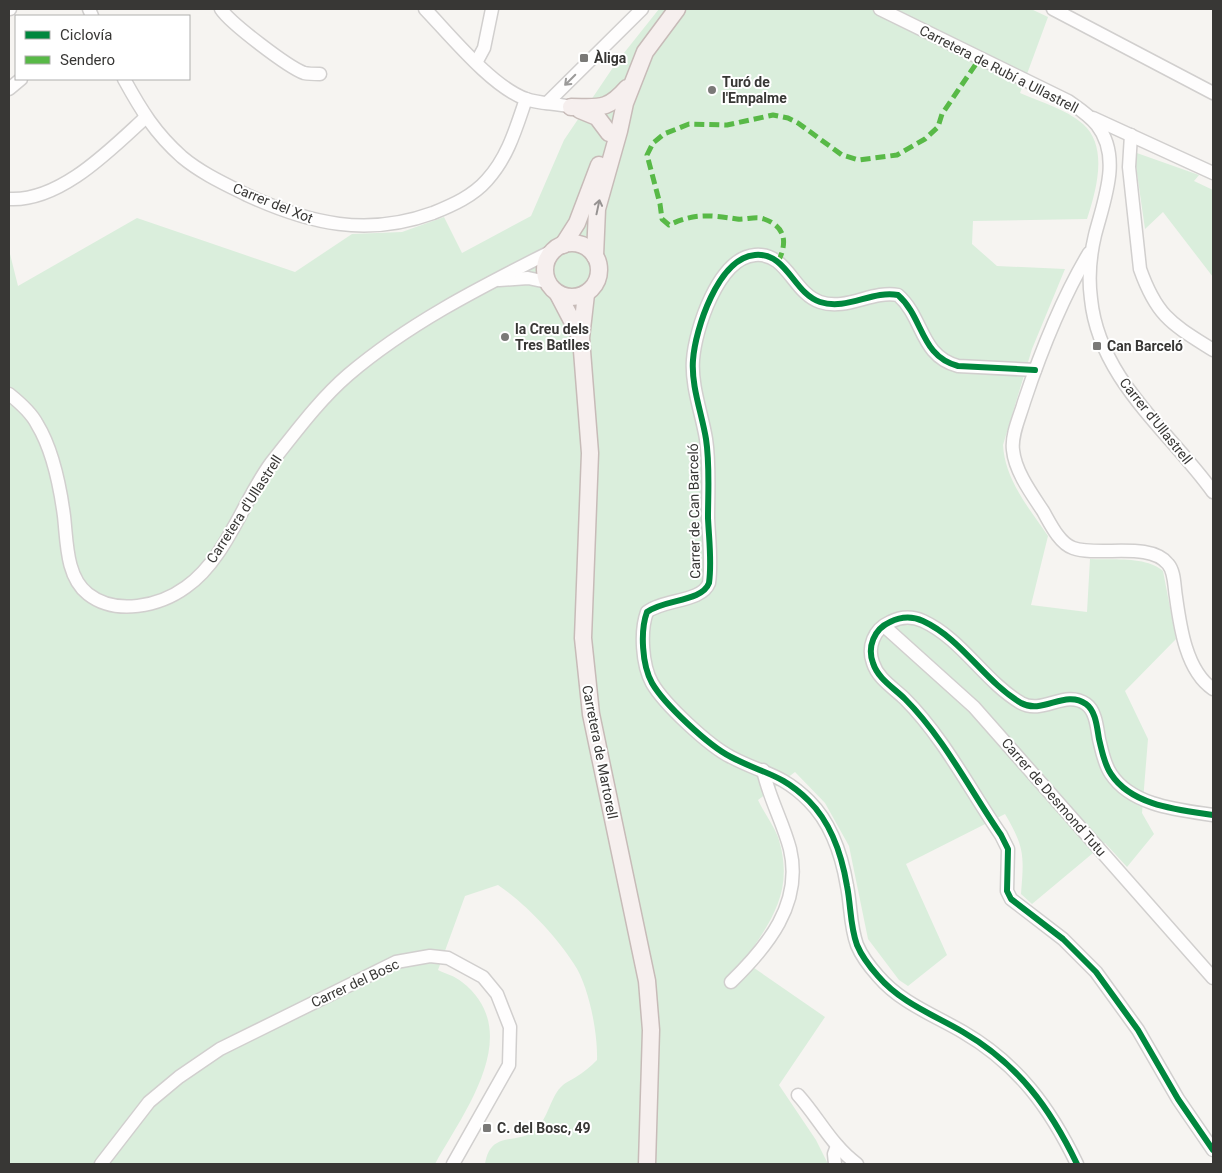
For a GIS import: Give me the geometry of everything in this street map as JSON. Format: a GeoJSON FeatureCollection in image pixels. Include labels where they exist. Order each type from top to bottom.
{"type":"FeatureCollection","features":[{"type":"Feature","properties":{"kind":"main road","name":"Carretera de Martorell"},"geometry":{"type":"LineString","coordinates":[[582,338],[552,288],[545,268],[558,248],[572,232],[584,206],[609,133],[625,103],[645,52],[677,9]]}},
{"type":"Feature","properties":{"kind":"main road"},"geometry":{"type":"LineString","coordinates":[[571,107],[600,108],[609,105],[618,100],[632,83]]}},
{"type":"Feature","properties":{"kind":"main road","name":"Carretera de Martorell"},"geometry":{"type":"LineString","coordinates":[[625,103],[620,131],[597,209],[595,256],[599,267],[598,280],[586,294],[582,338],[590,452],[590,513],[584,600],[586,677],[601,764],[646,982],[651,1030],[647,1164]]}},
{"type":"Feature","properties":{"kind":"main road"},"geometry":{"type":"LineString","coordinates":[[571,107],[597,117],[609,133]]}},
{"type":"Feature","properties":{"kind":"main road"},"geometry":{"type":"LineString","coordinates":[[558,248],[581,244],[595,256]]}},
{"type":"Feature","properties":{"kind":"main road"},"geometry":{"type":"LineString","coordinates":[[552,288],[569,298],[586,294]]}},
{"type":"Feature","properties":{"kind":"street"},"geometry":{"type":"LineString","coordinates":[[221,9],[244,32],[276,55],[304,73],[320,74]]}},
{"type":"Feature","properties":{"kind":"street"},"geometry":{"type":"LineString","coordinates":[[425,9],[499,83],[526,99],[571,107]]}},
{"type":"Feature","properties":{"kind":"street"},"geometry":{"type":"LineString","coordinates":[[476,61],[484,48],[492,9]]}},
{"type":"Feature","properties":{"kind":"street"},"geometry":{"type":"LineString","coordinates":[[547,103],[642,9]]}},
{"type":"Feature","properties":{"kind":"street","name":"Carretera de Rubí a Ullastrell"},"geometry":{"type":"LineString","coordinates":[[880,9],[1068,101],[1090,117]]}},
{"type":"Feature","properties":{"kind":"street"},"geometry":{"type":"LineString","coordinates":[[1053,9],[1213,93]]}},
{"type":"Feature","properties":{"kind":"street"},"geometry":{"type":"LineString","coordinates":[[9,90],[20,80]]}},
{"type":"Feature","properties":{"kind":"street","name":"Carrer del Xot"},"geometry":{"type":"LineString","coordinates":[[125,80],[145,118],[182,157],[206,174],[300,217],[341,225],[371,225],[414,220],[467,198],[499,166],[508,149],[526,99]]}},
{"type":"Feature","properties":{"kind":"street"},"geometry":{"type":"LineString","coordinates":[[1090,117],[1213,173]]}},
{"type":"Feature","properties":{"kind":"street","name":"Carrer d'Ullastrell"},"geometry":{"type":"LineString","coordinates":[[1090,117],[1107,144],[1110,167],[1106,196],[1093,247],[1090,268],[1091,301],[1095,323],[1107,352],[1129,391],[1213,492]]}},
{"type":"Feature","properties":{"kind":"street"},"geometry":{"type":"LineString","coordinates":[[9,199],[35,196],[57,187],[98,160],[145,118]]}},
{"type":"Feature","properties":{"kind":"street"},"geometry":{"type":"LineString","coordinates":[[1131,135],[1129,168],[1140,269],[1154,303],[1172,324],[1213,350]]}},
{"type":"Feature","properties":{"kind":"street"},"geometry":{"type":"LineString","coordinates":[[1093,247],[1062,303],[1035,370],[1013,448],[1018,467],[1051,525],[1069,546],[1083,551],[1149,553],[1168,563],[1172,570],[1178,613],[1188,649],[1201,680],[1213,688]]}},
{"type":"Feature","properties":{"kind":"street","name":"Carretera d'Ullastrell"},"geometry":{"type":"LineString","coordinates":[[9,394],[27,410],[38,424],[48,451],[61,499],[69,559],[80,585],[94,598],[116,606],[146,604],[175,595],[189,586],[207,566],[224,543],[269,466],[314,409],[348,376],[407,332],[485,284],[558,248]]}},
{"type":"Feature","properties":{"kind":"street","name":"Carrer de Can Barceló"},"geometry":{"type":"LineString","coordinates":[[1035,370],[958,366],[946,363],[931,349],[910,308],[898,295],[876,296],[840,304],[821,302],[806,294],[782,265],[765,255],[745,258],[720,280],[701,318],[692,359],[706,441],[709,583],[706,590],[700,594],[663,604],[648,612],[644,625],[645,659],[650,681],[693,728],[730,757],[763,770],[794,786],[812,805],[829,828],[843,865],[857,945],[870,966],[901,997],[972,1038],[1027,1083],[1056,1121],[1077,1164]]}},
{"type":"Feature","properties":{"kind":"street","name":"Carretera d'Ullastrell"},"geometry":{"type":"LineString","coordinates":[[485,284],[510,278],[528,278],[552,288]]}},
{"type":"Feature","properties":{"kind":"street"},"geometry":{"type":"LineString","coordinates":[[1213,815],[1174,810],[1123,787],[1112,776],[1105,763],[1096,721],[1085,703],[1072,698],[1039,706],[1022,703],[983,672],[948,638],[931,626],[908,617],[895,620],[884,626],[874,637],[871,646],[874,666],[883,679],[930,726],[1001,834],[1008,849],[1008,891],[1011,899],[1063,939],[1096,972],[1138,1030],[1178,1099],[1213,1150]]}},
{"type":"Feature","properties":{"kind":"street","name":"Carrer de Desmond Tutu"},"geometry":{"type":"LineString","coordinates":[[884,626],[974,706],[1213,978]]}},
{"type":"Feature","properties":{"kind":"street"},"geometry":{"type":"LineString","coordinates":[[731,982],[762,952],[772,937],[790,891],[790,850],[763,770]]}},
{"type":"Feature","properties":{"kind":"street","name":"Carrer del Bosc"},"geometry":{"type":"LineString","coordinates":[[101,1164],[149,1102],[179,1077],[220,1049],[396,962],[430,956],[448,958],[483,977],[497,994],[510,1027],[509,1064],[454,1164]]}},
{"type":"Feature","properties":{"kind":"street"},"geometry":{"type":"LineString","coordinates":[[798,1094],[837,1146],[857,1164]]}},
{"type":"Feature","properties":{"kind":"street"},"geometry":{"type":"LineString","coordinates":[[835,1164],[834,1154],[837,1146]]}},
{"type":"Feature","properties":{"kind":"green space"},"geometry":{"type":"Polygon","coordinates":[[[659,9],[1031,9],[1048,17],[1020,93],[1069,114],[1083,124],[1091,134],[1096,145],[1098,170],[1097,183],[1087,219],[973,221],[972,244],[997,266],[1065,269],[1032,349],[1003,445],[1008,470],[1013,482],[1048,536],[1031,605],[1087,612],[1090,559],[1138,561],[1156,566],[1163,571],[1176,639],[1125,691],[1148,739],[1142,813],[1154,834],[1127,867],[1105,843],[1032,904],[1021,894],[1022,852],[1005,814],[906,864],[947,955],[908,986],[899,980],[868,939],[849,846],[825,803],[795,772],[758,800],[778,837],[783,856],[784,873],[778,904],[772,918],[744,961],[825,1017],[779,1085],[816,1140],[828,1164],[485,1164],[488,1153],[493,1146],[499,1142],[528,1135],[535,1130],[540,1125],[555,1095],[564,1084],[597,1060],[596,1037],[588,997],[574,964],[540,921],[519,901],[498,885],[465,896],[438,970],[462,982],[480,1002],[489,1024],[489,1048],[483,1072],[473,1097],[435,1164],[9,1164],[9,250],[18,286],[137,218],[295,272],[352,234],[402,232],[444,217],[462,253],[531,216],[564,140],[616,63],[659,9]]]}},
{"type":"Feature","properties":{"kind":"green space"},"geometry":{"type":"Polygon","coordinates":[[[1134,152],[1199,175],[1194,181],[1213,190],[1213,277],[1163,212],[1145,229],[1134,152]]]}},
{"type":"Feature","properties":{"kind":"marked path"},"geometry":{"type":"LineString","coordinates":[[778,262],[783,249],[783,237],[781,231],[772,222],[764,219],[702,216],[686,218],[669,225],[662,219],[647,155],[653,143],[664,134],[689,124],[727,125],[773,115],[788,118],[798,123],[842,155],[859,160],[897,155],[925,139],[938,127],[942,114],[980,58]]}},
{"type":"Feature","properties":{"kind":"cycle path"},"geometry":{"type":"LineString","coordinates":[[1035,370],[958,366],[936,354],[929,345],[913,314],[898,295],[879,295],[840,304],[820,302],[803,290],[783,266],[775,260],[766,256],[755,255],[742,259],[730,268],[711,297],[698,331],[693,360],[697,400],[706,439],[708,459],[709,583],[699,594],[647,612],[643,629],[643,648],[646,667],[652,683],[666,702],[688,724],[722,752],[790,785],[809,801],[824,819],[842,863],[857,945],[875,973],[897,994],[983,1045],[1016,1073],[1044,1106],[1056,1124],[1077,1164]]}},
{"type":"Feature","properties":{"kind":"cycle path"},"geometry":{"type":"LineString","coordinates":[[1213,815],[1157,805],[1131,793],[1120,785],[1107,766],[1102,753],[1094,715],[1086,704],[1070,699],[1037,706],[1021,703],[1008,694],[950,638],[919,619],[902,618],[894,620],[884,625],[873,639],[871,657],[875,669],[882,679],[905,699],[932,730],[1001,835],[1008,849],[1007,891],[1011,899],[1063,939],[1096,972],[1138,1030],[1178,1099],[1213,1150]]}},
{"type":"Feature","properties":{"kind":"place","name":"Àliga"},"geometry":{"type":"Point","coordinates":[584,58]}},
{"type":"Feature","properties":{"kind":"place","name":"Turó de l'Empalme"},"geometry":{"type":"Point","coordinates":[712,90]}},
{"type":"Feature","properties":{"kind":"place","name":"la Creu dels Tres Batlles"},"geometry":{"type":"Point","coordinates":[505,337]}},
{"type":"Feature","properties":{"kind":"place","name":"Can Barceló"},"geometry":{"type":"Point","coordinates":[1097,346]}},
{"type":"Feature","properties":{"kind":"place","name":"C. del Bosc, 49"},"geometry":{"type":"Point","coordinates":[487,1128]}}]}
